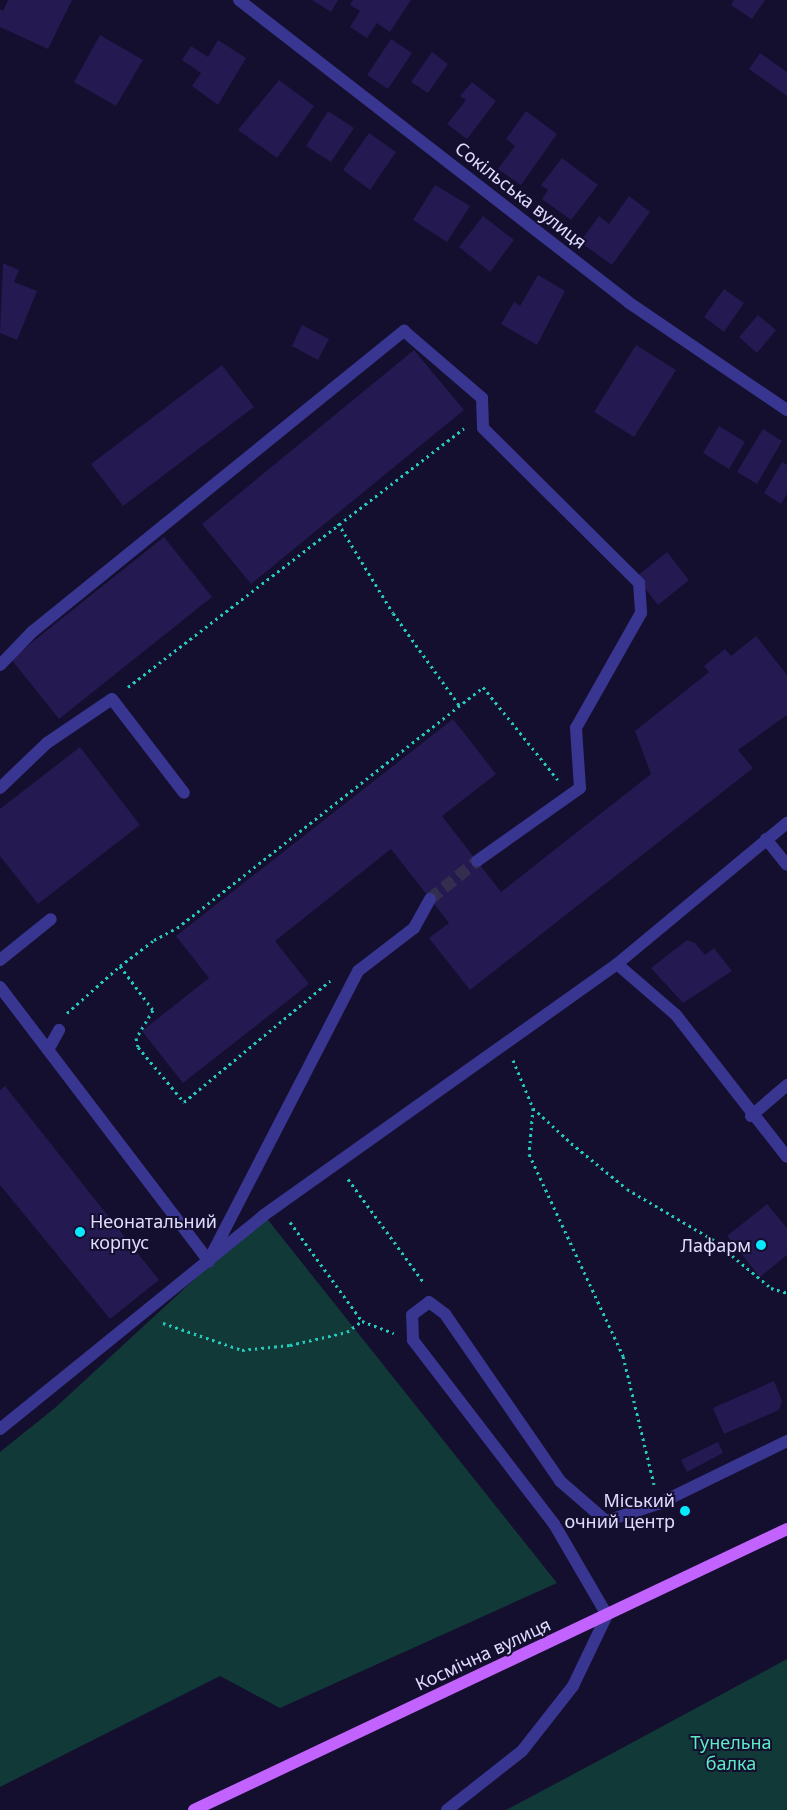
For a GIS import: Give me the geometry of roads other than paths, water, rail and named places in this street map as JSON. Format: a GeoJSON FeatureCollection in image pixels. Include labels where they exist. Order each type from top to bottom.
{"type":"FeatureCollection","features":[{"type":"Feature","properties":{"kind":"main road","name":"Космічна вулиця"},"geometry":{"type":"LineString","coordinates":[[194,1810],[787,1529]]}},
{"type":"Feature","properties":{"kind":"street","name":"Сокільська вулиця"},"geometry":{"type":"LineString","coordinates":[[239,0],[628,302],[787,410]]}},
{"type":"Feature","properties":{"kind":"street"},"geometry":{"type":"LineString","coordinates":[[0,665],[32,632],[404,331],[482,398],[483,428],[639,583],[641,613],[576,728],[580,788],[477,861]]}},
{"type":"Feature","properties":{"kind":"street"},"geometry":{"type":"LineString","coordinates":[[0,788],[47,743],[112,699],[184,794]]}},
{"type":"Feature","properties":{"kind":"street"},"geometry":{"type":"LineString","coordinates":[[0,1429],[264,1215],[502,1042],[617,964],[787,823]]}},
{"type":"Feature","properties":{"kind":"street"},"geometry":{"type":"LineString","coordinates":[[766,839],[787,865]]}},
{"type":"Feature","properties":{"kind":"street"},"geometry":{"type":"LineString","coordinates":[[209,1261],[358,971],[414,928],[430,899]]}},
{"type":"Feature","properties":{"kind":"street"},"geometry":{"type":"LineString","coordinates":[[0,960],[51,919]]}},
{"type":"Feature","properties":{"kind":"street"},"geometry":{"type":"LineString","coordinates":[[617,964],[676,1016],[751,1116],[787,1158]]}},
{"type":"Feature","properties":{"kind":"street"},"geometry":{"type":"LineString","coordinates":[[2,992],[209,1261]]}},
{"type":"Feature","properties":{"kind":"street"},"geometry":{"type":"LineString","coordinates":[[48,1050],[59,1030]]}},
{"type":"Feature","properties":{"kind":"street"},"geometry":{"type":"LineString","coordinates":[[751,1116],[787,1085]]}},
{"type":"Feature","properties":{"kind":"street"},"geometry":{"type":"LineString","coordinates":[[447,1810],[522,1751],[573,1686],[607,1615],[554,1524],[412,1340],[412,1315],[429,1302],[445,1314],[560,1481],[606,1520],[658,1504],[787,1441]]}},
{"type":"Feature","properties":{"kind":"tunnel"},"geometry":{"type":"LineString","coordinates":[[430,899],[477,861]]}},
{"type":"Feature","properties":{"kind":"place","name":"Неонатальний корпус"},"geometry":{"type":"Point","coordinates":[80,1232]}},
{"type":"Feature","properties":{"kind":"place","name":"Лафарм"},"geometry":{"type":"Point","coordinates":[761,1245]}},
{"type":"Feature","properties":{"kind":"place","name":"Міський очний центр"},"geometry":{"type":"Point","coordinates":[685,1511]}},
{"type":"Feature","properties":{"kind":"park label","name":"Тунельна балка"},"geometry":{"type":"Point","coordinates":[731,1754]}}]}
